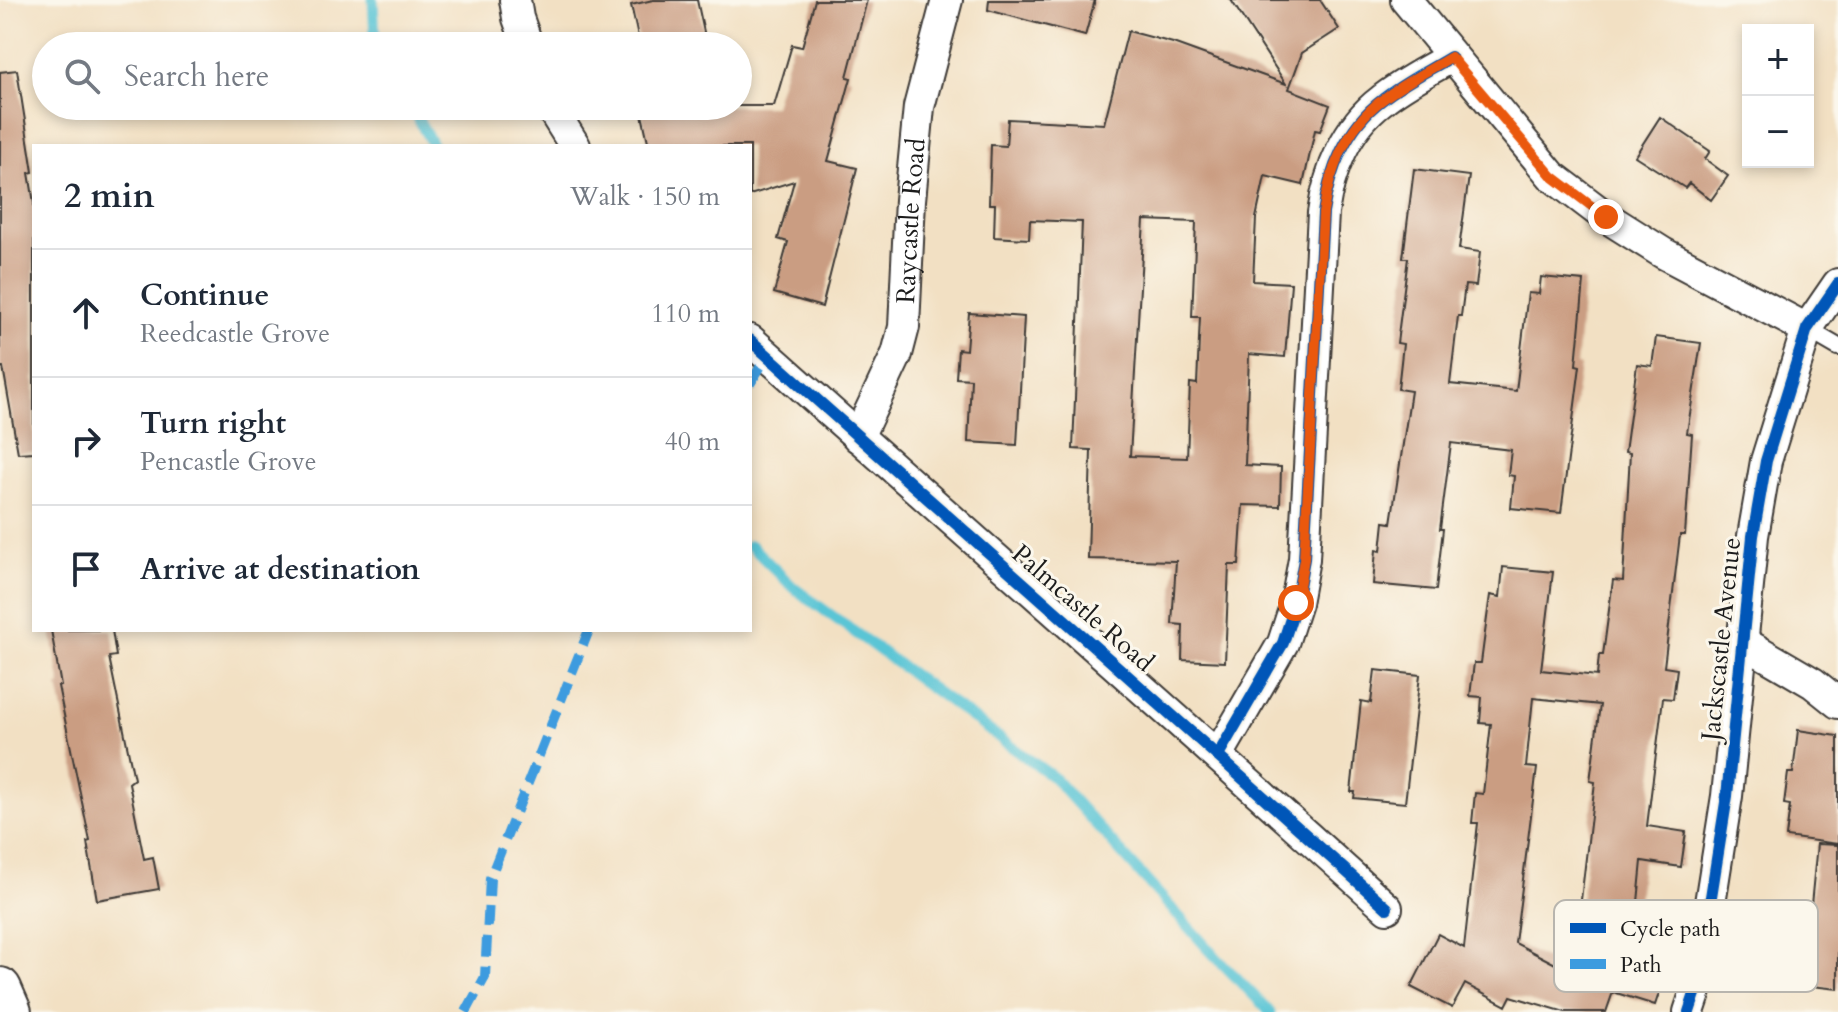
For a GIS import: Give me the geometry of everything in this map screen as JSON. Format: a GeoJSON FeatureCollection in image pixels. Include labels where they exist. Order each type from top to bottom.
{"type":"FeatureCollection","features":[{"type":"Feature","properties":{"kind":"street"},"geometry":{"type":"LineString","coordinates":[[515,0],[523,32]]}},
{"type":"Feature","properties":{"kind":"street","name":"Raycastle Road"},"geometry":{"type":"LineString","coordinates":[[858,437],[897,354],[904,327],[910,200],[919,107],[947,0]]}},
{"type":"Feature","properties":{"kind":"street"},"geometry":{"type":"LineString","coordinates":[[1406,0],[1552,176],[1606,217],[1663,253],[1807,329]]}},
{"type":"Feature","properties":{"kind":"street"},"geometry":{"type":"LineString","coordinates":[[1218,755],[1283,643],[1296,603],[1304,559],[1323,213],[1327,187],[1337,157],[1359,124],[1380,101],[1451,57]]}},
{"type":"Feature","properties":{"kind":"street"},"geometry":{"type":"LineString","coordinates":[[559,120],[574,144]]}},
{"type":"Feature","properties":{"kind":"street","name":"Jackscastle Avenue"},"geometry":{"type":"LineString","coordinates":[[1710,900],[1727,796],[1753,536],[1766,461],[1807,329],[1838,284]]}},
{"type":"Feature","properties":{"kind":"street","name":"Palmcastle Road"},"geometry":{"type":"LineString","coordinates":[[752,342],[1387,908]]}},
{"type":"Feature","properties":{"kind":"street"},"geometry":{"type":"LineString","coordinates":[[1743,642],[1813,683],[1838,703]]}},
{"type":"Feature","properties":{"kind":"street"},"geometry":{"type":"LineString","coordinates":[[0,989],[10,1012]]}},
{"type":"Feature","properties":{"kind":"street","name":"Jackscastle Avenue"},"geometry":{"type":"LineString","coordinates":[[1689,1012],[1696,992]]}},
{"type":"Feature","properties":{"kind":"lane"},"geometry":{"type":"LineString","coordinates":[[1807,329],[1838,347]]}},
{"type":"Feature","properties":{"kind":"building"},"geometry":{"type":"Polygon","coordinates":[[[653,0],[697,0],[704,32],[637,32],[631,5],[653,0]]]}},
{"type":"Feature","properties":{"kind":"building"},"geometry":{"type":"Polygon","coordinates":[[[815,0],[867,0],[847,77],[851,78],[828,161],[857,168],[822,307],[774,293],[788,242],[778,239],[794,181],[752,194],[752,144],[649,144],[643,120],[752,120],[752,106],[774,106],[792,45],[802,47],[815,0]]]}},
{"type":"Feature","properties":{"kind":"building"},"geometry":{"type":"Polygon","coordinates":[[[989,0],[1095,0],[1085,36],[988,10],[989,0]]]}},
{"type":"Feature","properties":{"kind":"building"},"geometry":{"type":"Polygon","coordinates":[[[1231,0],[1320,0],[1339,29],[1302,53],[1289,89],[1330,105],[1320,131],[1315,130],[1303,185],[1265,176],[1256,218],[1253,281],[1291,283],[1285,357],[1249,354],[1245,465],[1281,467],[1280,506],[1243,505],[1239,565],[1229,565],[1225,662],[1182,660],[1183,625],[1172,624],[1176,561],[1088,559],[1091,450],[1073,449],[1082,222],[1030,220],[1029,239],[994,237],[995,204],[989,204],[991,145],[1006,146],[1008,119],[1104,124],[1128,31],[1173,43],[1286,84],[1231,0]],[[1144,220],[1130,456],[1187,458],[1190,383],[1197,384],[1200,317],[1192,317],[1196,222],[1144,220]]]}},
{"type":"Feature","properties":{"kind":"building"},"geometry":{"type":"Polygon","coordinates":[[[17,70],[32,166],[32,172],[29,173],[32,191],[32,452],[18,453],[3,367],[0,367],[0,72],[17,70]]]}},
{"type":"Feature","properties":{"kind":"building"},"geometry":{"type":"Polygon","coordinates":[[[1660,117],[1710,151],[1705,159],[1728,176],[1711,200],[1689,183],[1685,188],[1635,156],[1660,117]]]}},
{"type":"Feature","properties":{"kind":"building"},"geometry":{"type":"Polygon","coordinates":[[[1414,169],[1469,176],[1459,249],[1480,252],[1476,286],[1465,285],[1450,384],[1516,391],[1528,293],[1539,294],[1541,277],[1584,281],[1576,365],[1580,366],[1561,513],[1511,508],[1514,476],[1508,475],[1511,450],[1451,443],[1436,590],[1373,584],[1376,550],[1381,551],[1384,522],[1391,523],[1411,391],[1398,389],[1403,344],[1397,343],[1408,258],[1403,258],[1414,169]]]}},
{"type":"Feature","properties":{"kind":"building"},"geometry":{"type":"Polygon","coordinates":[[[969,313],[1024,317],[1017,445],[968,442],[971,379],[956,378],[958,349],[966,350],[969,313]]]}},
{"type":"Feature","properties":{"kind":"building"},"geometry":{"type":"Polygon","coordinates":[[[1656,337],[1701,343],[1687,433],[1692,434],[1685,535],[1680,535],[1664,667],[1677,669],[1673,699],[1663,698],[1647,826],[1686,832],[1681,867],[1642,861],[1638,900],[1581,900],[1595,782],[1590,781],[1600,705],[1533,698],[1526,767],[1537,768],[1515,943],[1554,963],[1554,992],[1613,992],[1606,1012],[1565,1012],[1511,996],[1506,1006],[1465,984],[1452,1008],[1411,987],[1438,934],[1464,948],[1478,823],[1472,823],[1475,793],[1483,794],[1491,724],[1480,723],[1482,697],[1470,696],[1474,663],[1481,663],[1490,595],[1500,597],[1503,567],[1553,572],[1541,670],[1597,676],[1599,655],[1603,655],[1613,580],[1623,581],[1630,453],[1625,452],[1637,364],[1652,366],[1656,337]]]}},
{"type":"Feature","properties":{"kind":"building"},"geometry":{"type":"Polygon","coordinates":[[[51,632],[112,632],[116,656],[109,657],[134,779],[129,783],[144,859],[153,857],[159,889],[97,900],[87,842],[90,841],[58,686],[61,686],[51,632]]]}},
{"type":"Feature","properties":{"kind":"building"},"geometry":{"type":"Polygon","coordinates":[[[1375,670],[1420,675],[1405,803],[1354,798],[1355,792],[1351,792],[1361,701],[1371,703],[1375,670]]]}},
{"type":"Feature","properties":{"kind":"building"},"geometry":{"type":"Polygon","coordinates":[[[1798,730],[1838,736],[1838,844],[1786,837],[1790,805],[1784,804],[1788,773],[1793,773],[1798,730]]]}},
{"type":"Feature","properties":{"kind":"building"},"geometry":{"type":"Polygon","coordinates":[[[1817,844],[1838,845],[1838,989],[1818,987],[1818,900],[1811,900],[1817,844]]]}},
{"type":"Feature","properties":{"kind":"building"},"geometry":{"type":"Polygon","coordinates":[[[1613,992],[1659,992],[1655,1005],[1613,992]]]}},
{"type":"Feature","properties":{"kind":"waterway"},"geometry":{"type":"LineString","coordinates":[[373,0],[375,32]]}},
{"type":"Feature","properties":{"kind":"waterway"},"geometry":{"type":"LineString","coordinates":[[419,120],[432,144]]}},
{"type":"Feature","properties":{"kind":"waterway"},"geometry":{"type":"LineString","coordinates":[[752,547],[794,588],[1053,777],[1211,952],[1270,1012]]}},
{"type":"Feature","properties":{"kind":"marked path"},"geometry":{"type":"LineString","coordinates":[[752,381],[767,356]]}},
{"type":"Feature","properties":{"kind":"marked path"},"geometry":{"type":"LineString","coordinates":[[466,1012],[485,977],[490,878],[588,632]]}},
{"type":"Feature","properties":{"kind":"cycle path"},"geometry":{"type":"LineString","coordinates":[[1218,755],[1283,643],[1296,603],[1304,559],[1323,213],[1335,166],[1349,137],[1369,111],[1398,88],[1451,57]]}},
{"type":"Feature","properties":{"kind":"cycle path"},"geometry":{"type":"LineString","coordinates":[[1710,900],[1727,796],[1753,536],[1766,461],[1807,329],[1838,284]]}},
{"type":"Feature","properties":{"kind":"cycle path"},"geometry":{"type":"LineString","coordinates":[[752,342],[1387,908]]}},
{"type":"Feature","properties":{"kind":"cycle path"},"geometry":{"type":"LineString","coordinates":[[1689,1012],[1696,992]]}},
{"type":"Feature","properties":{"kind":"route"},"geometry":{"type":"LineString","coordinates":[[1296,603],[1304,559],[1323,213],[1327,187],[1337,157],[1359,124],[1380,101],[1451,57],[1552,176],[1606,217]]}}]}
